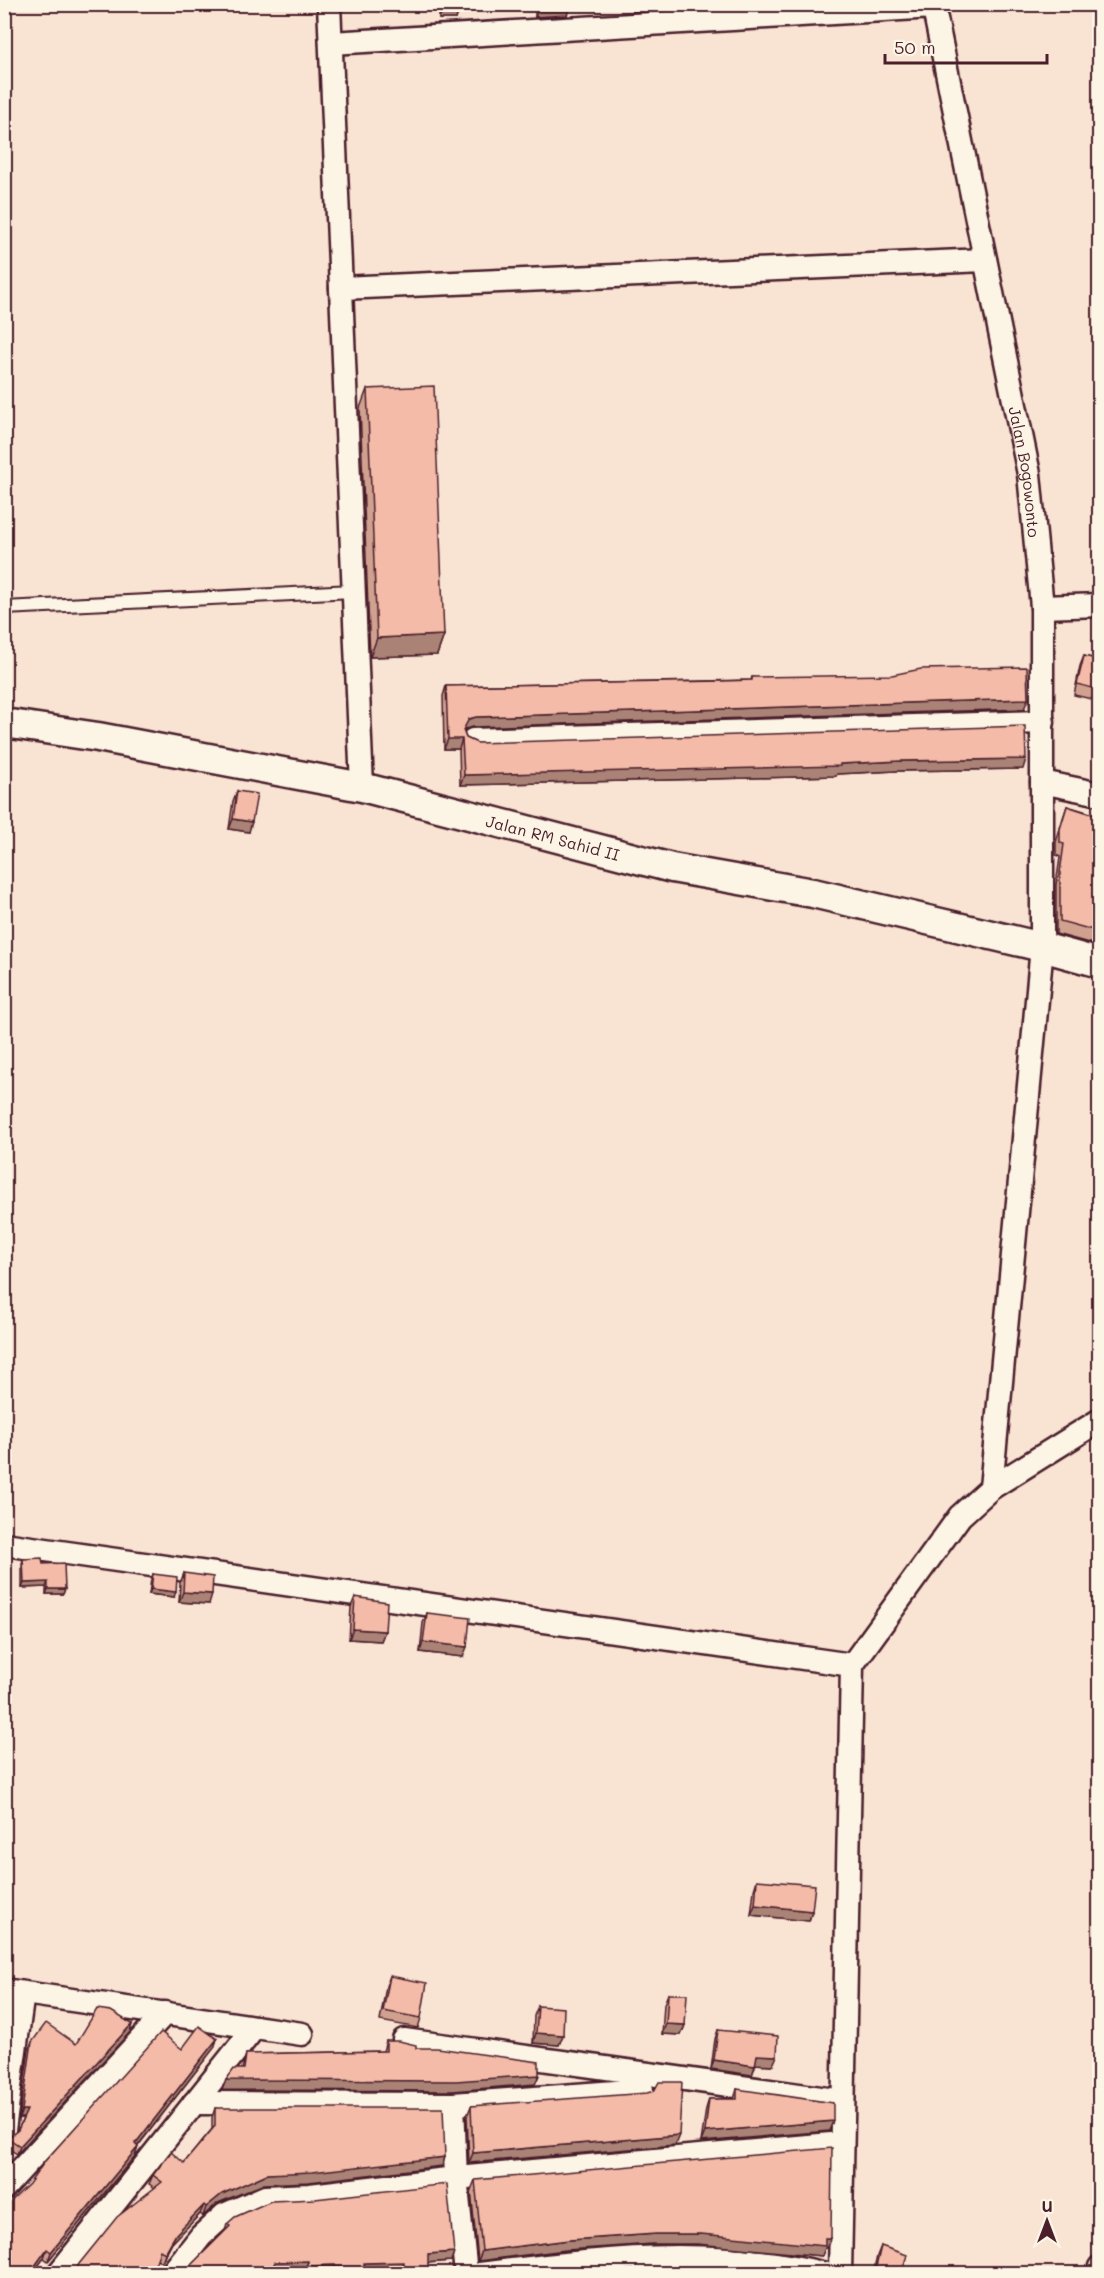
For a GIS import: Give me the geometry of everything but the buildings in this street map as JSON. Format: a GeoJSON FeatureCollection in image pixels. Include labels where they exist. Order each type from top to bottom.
{"type":"FeatureCollection","features":[{"type":"Feature","properties":{"kind":"street"},"geometry":{"type":"LineString","coordinates":[[329,4],[362,788]]}},
{"type":"Feature","properties":{"kind":"street"},"geometry":{"type":"LineString","coordinates":[[331,43],[934,6]]}},
{"type":"Feature","properties":{"kind":"street","name":"Jalan Bogowonto"},"geometry":{"type":"LineString","coordinates":[[934,6],[1029,474],[1042,607],[1042,946],[991,1488]]}},
{"type":"Feature","properties":{"kind":"street"},"geometry":{"type":"LineString","coordinates":[[341,288],[985,260]]}},
{"type":"Feature","properties":{"kind":"street"},"geometry":{"type":"LineString","coordinates":[[1042,607],[1100,605]]}},
{"type":"Feature","properties":{"kind":"street"},"geometry":{"type":"LineString","coordinates":[[473,740],[1043,722]]}},
{"type":"Feature","properties":{"kind":"street","name":"Jalan RM Sahid II"},"geometry":{"type":"LineString","coordinates":[[4,723],[98,737],[362,788],[672,868],[813,892],[1042,946],[1100,963]]}},
{"type":"Feature","properties":{"kind":"street"},"geometry":{"type":"LineString","coordinates":[[1042,782],[1100,794]]}},
{"type":"Feature","properties":{"kind":"street"},"geometry":{"type":"LineString","coordinates":[[840,2274],[852,1665],[960,1516],[991,1488],[1100,1420]]}},
{"type":"Feature","properties":{"kind":"street"},"geometry":{"type":"LineString","coordinates":[[4,1544],[408,1599],[852,1665]]}},
{"type":"Feature","properties":{"kind":"street"},"geometry":{"type":"LineString","coordinates":[[4,2130],[14,1991],[302,2034]]}},
{"type":"Feature","properties":{"kind":"street"},"geometry":{"type":"LineString","coordinates":[[4,2188],[165,2013]]}},
{"type":"Feature","properties":{"kind":"street"},"geometry":{"type":"LineString","coordinates":[[58,2274],[255,2027]]}},
{"type":"Feature","properties":{"kind":"street"},"geometry":{"type":"LineString","coordinates":[[404,2040],[843,2101]]}},
{"type":"Feature","properties":{"kind":"street"},"geometry":{"type":"LineString","coordinates":[[194,2103],[453,2104],[642,2090]]}},
{"type":"Feature","properties":{"kind":"street"},"geometry":{"type":"LineString","coordinates":[[453,2104],[456,2178],[466,2274]]}},
{"type":"Feature","properties":{"kind":"street"},"geometry":{"type":"LineString","coordinates":[[171,2274],[201,2236],[224,2215],[265,2197],[310,2195],[456,2178],[842,2143]]}},
{"type":"Feature","properties":{"kind":"street"},"geometry":{"type":"LineString","coordinates":[[480,2274],[729,2257],[826,2274]]}},
{"type":"Feature","properties":{"kind":"street"},"geometry":{"type":"LineString","coordinates":[[1098,2274],[1100,2267]]}},
{"type":"Feature","properties":{"kind":"lane"},"geometry":{"type":"LineString","coordinates":[[4,608],[352,591]]}}]}
